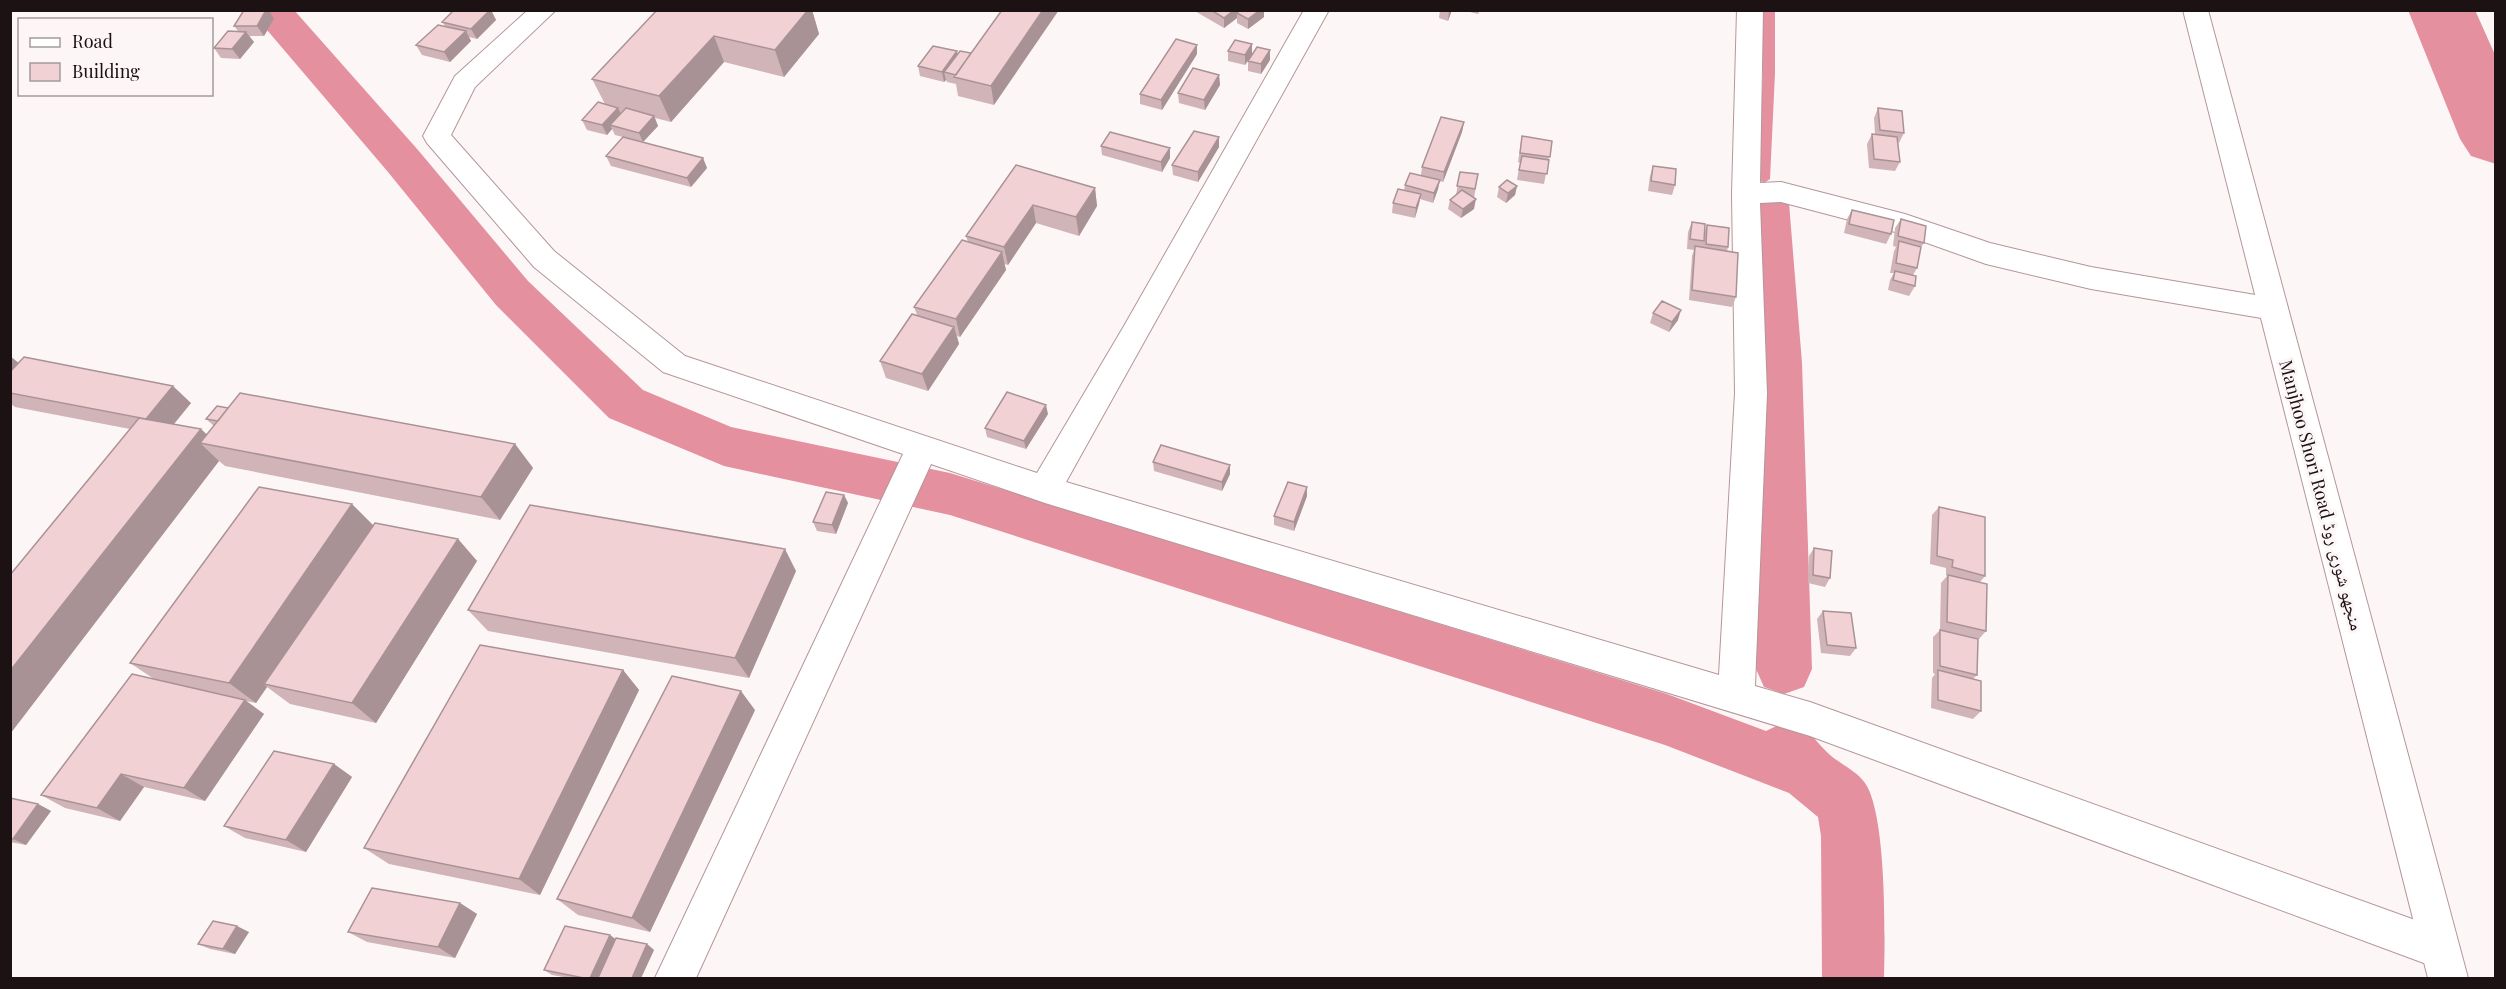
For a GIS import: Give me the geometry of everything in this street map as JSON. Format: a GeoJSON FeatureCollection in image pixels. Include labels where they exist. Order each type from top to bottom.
{"type":"FeatureCollection","features":[{"type":"Feature","properties":{"kind":"street"},"geometry":{"type":"LineString","coordinates":[[544,10],[464,82],[437,136],[544,259],[674,364],[1045,489],[1810,719],[2444,964]]}},
{"type":"Feature","properties":{"kind":"street"},"geometry":{"type":"LineString","coordinates":[[1045,489],[1317,10]]}},
{"type":"Feature","properties":{"kind":"street"},"geometry":{"type":"LineString","coordinates":[[1736,697],[1751,393],[1746,194],[1750,10]]}},
{"type":"Feature","properties":{"kind":"street","name":"Manjhoo Shori Road منجھو شوری روڈ"},"geometry":{"type":"LineString","coordinates":[[2195,10],[2444,964]]}},
{"type":"Feature","properties":{"kind":"street"},"geometry":{"type":"LineString","coordinates":[[1746,194],[1781,192],[1905,224],[1986,253],[2091,278],[2273,309]]}},
{"type":"Feature","properties":{"kind":"street"},"geometry":{"type":"LineString","coordinates":[[675,978],[923,447]]}},
{"type":"Feature","properties":{"kind":"building"},"geometry":{"type":"Polygon","coordinates":[[[244,10],[266,10],[257,26],[234,26],[244,10]]]}},
{"type":"Feature","properties":{"kind":"building"},"geometry":{"type":"Polygon","coordinates":[[[454,10],[490,10],[471,29],[442,22],[454,10]]]}},
{"type":"Feature","properties":{"kind":"building"},"geometry":{"type":"Polygon","coordinates":[[[657,10],[808,10],[775,50],[714,36],[659,96],[592,79],[657,10]]]}},
{"type":"Feature","properties":{"kind":"building"},"geometry":{"type":"Polygon","coordinates":[[[1002,10],[1043,10],[991,86],[954,77],[1002,10]]]}},
{"type":"Feature","properties":{"kind":"building"},"geometry":{"type":"Polygon","coordinates":[[[1211,10],[1234,10],[1224,18],[1211,10]]]}},
{"type":"Feature","properties":{"kind":"building"},"geometry":{"type":"Polygon","coordinates":[[[1240,10],[1260,10],[1248,19],[1237,13],[1240,10]]]}},
{"type":"Feature","properties":{"kind":"building"},"geometry":{"type":"Polygon","coordinates":[[[438,25],[466,31],[444,52],[416,45],[438,25]]]}},
{"type":"Feature","properties":{"kind":"building"},"geometry":{"type":"Polygon","coordinates":[[[228,31],[246,32],[232,49],[214,48],[228,31]]]}},
{"type":"Feature","properties":{"kind":"building"},"geometry":{"type":"Polygon","coordinates":[[[1176,39],[1197,45],[1161,100],[1140,94],[1176,39]]]}},
{"type":"Feature","properties":{"kind":"building"},"geometry":{"type":"Polygon","coordinates":[[[1235,40],[1252,44],[1245,55],[1228,51],[1235,40]]]}},
{"type":"Feature","properties":{"kind":"building"},"geometry":{"type":"Polygon","coordinates":[[[933,46],[957,51],[942,72],[918,66],[933,46]]]}},
{"type":"Feature","properties":{"kind":"building"},"geometry":{"type":"Polygon","coordinates":[[[1257,47],[1270,50],[1261,64],[1248,61],[1257,47]]]}},
{"type":"Feature","properties":{"kind":"building"},"geometry":{"type":"Polygon","coordinates":[[[960,51],[971,53],[956,75],[944,72],[960,51]]]}},
{"type":"Feature","properties":{"kind":"building"},"geometry":{"type":"Polygon","coordinates":[[[1193,68],[1219,75],[1204,100],[1178,93],[1193,68]]]}},
{"type":"Feature","properties":{"kind":"building"},"geometry":{"type":"Polygon","coordinates":[[[598,102],[618,108],[602,125],[582,120],[598,102]]]}},
{"type":"Feature","properties":{"kind":"building"},"geometry":{"type":"Polygon","coordinates":[[[626,108],[654,116],[639,133],[610,125],[626,108]]]}},
{"type":"Feature","properties":{"kind":"building"},"geometry":{"type":"Polygon","coordinates":[[[1878,108],[1902,111],[1904,133],[1880,130],[1878,108]]]}},
{"type":"Feature","properties":{"kind":"building"},"geometry":{"type":"Polygon","coordinates":[[[1441,117],[1464,122],[1444,172],[1422,167],[1441,117]]]}},
{"type":"Feature","properties":{"kind":"building"},"geometry":{"type":"Polygon","coordinates":[[[1194,131],[1219,137],[1198,172],[1172,165],[1194,131]]]}},
{"type":"Feature","properties":{"kind":"building"},"geometry":{"type":"Polygon","coordinates":[[[1110,132],[1170,148],[1161,162],[1101,146],[1110,132]]]}},
{"type":"Feature","properties":{"kind":"building"},"geometry":{"type":"Polygon","coordinates":[[[1872,134],[1897,137],[1900,162],[1874,159],[1872,134]]]}},
{"type":"Feature","properties":{"kind":"building"},"geometry":{"type":"Polygon","coordinates":[[[1522,136],[1552,141],[1550,157],[1520,153],[1522,136]]]}},
{"type":"Feature","properties":{"kind":"building"},"geometry":{"type":"Polygon","coordinates":[[[623,137],[703,158],[687,178],[606,156],[623,137]]]}},
{"type":"Feature","properties":{"kind":"building"},"geometry":{"type":"Polygon","coordinates":[[[1522,156],[1549,160],[1547,174],[1519,170],[1522,156]]]}},
{"type":"Feature","properties":{"kind":"building"},"geometry":{"type":"Polygon","coordinates":[[[1016,165],[1095,188],[1076,217],[1033,205],[1004,247],[966,236],[1016,165]]]}},
{"type":"Feature","properties":{"kind":"building"},"geometry":{"type":"Polygon","coordinates":[[[1653,166],[1676,169],[1675,185],[1651,181],[1653,166]]]}},
{"type":"Feature","properties":{"kind":"building"},"geometry":{"type":"Polygon","coordinates":[[[1460,172],[1478,174],[1475,189],[1457,186],[1460,172]]]}},
{"type":"Feature","properties":{"kind":"building"},"geometry":{"type":"Polygon","coordinates":[[[1410,173],[1440,180],[1434,193],[1405,185],[1410,173]]]}},
{"type":"Feature","properties":{"kind":"building"},"geometry":{"type":"Polygon","coordinates":[[[1507,180],[1517,186],[1508,193],[1499,187],[1507,180]]]}},
{"type":"Feature","properties":{"kind":"building"},"geometry":{"type":"Polygon","coordinates":[[[1398,189],[1421,194],[1416,208],[1393,203],[1398,189]]]}},
{"type":"Feature","properties":{"kind":"building"},"geometry":{"type":"Polygon","coordinates":[[[1462,190],[1476,199],[1463,209],[1450,200],[1462,190]]]}},
{"type":"Feature","properties":{"kind":"building"},"geometry":{"type":"Polygon","coordinates":[[[1852,210],[1894,220],[1891,234],[1849,224],[1852,210]]]}},
{"type":"Feature","properties":{"kind":"building"},"geometry":{"type":"Polygon","coordinates":[[[1901,219],[1926,226],[1924,243],[1898,236],[1901,219]]]}},
{"type":"Feature","properties":{"kind":"building"},"geometry":{"type":"Polygon","coordinates":[[[1692,222],[1705,224],[1704,241],[1690,239],[1692,222]]]}},
{"type":"Feature","properties":{"kind":"building"},"geometry":{"type":"Polygon","coordinates":[[[1707,225],[1729,228],[1728,247],[1706,244],[1707,225]]]}},
{"type":"Feature","properties":{"kind":"building"},"geometry":{"type":"Polygon","coordinates":[[[962,240],[1002,252],[956,319],[914,307],[962,240]]]}},
{"type":"Feature","properties":{"kind":"building"},"geometry":{"type":"Polygon","coordinates":[[[1899,241],[1921,247],[1917,268],[1896,263],[1899,241]]]}},
{"type":"Feature","properties":{"kind":"building"},"geometry":{"type":"Polygon","coordinates":[[[1695,246],[1738,253],[1736,297],[1692,290],[1695,246]]]}},
{"type":"Feature","properties":{"kind":"building"},"geometry":{"type":"Polygon","coordinates":[[[1895,271],[1916,276],[1915,286],[1893,280],[1895,271]]]}},
{"type":"Feature","properties":{"kind":"building"},"geometry":{"type":"Polygon","coordinates":[[[1662,301],[1681,310],[1672,322],[1653,313],[1662,301]]]}},
{"type":"Feature","properties":{"kind":"building"},"geometry":{"type":"Polygon","coordinates":[[[912,314],[954,327],[922,374],[880,361],[912,314]]]}},
{"type":"Feature","properties":{"kind":"building"},"geometry":{"type":"Polygon","coordinates":[[[24,357],[173,386],[146,419],[10,393],[10,372],[24,357]]]}},
{"type":"Feature","properties":{"kind":"building"},"geometry":{"type":"Polygon","coordinates":[[[1007,392],[1046,405],[1024,441],[985,428],[1007,392]]]}},
{"type":"Feature","properties":{"kind":"building"},"geometry":{"type":"Polygon","coordinates":[[[240,393],[515,444],[481,497],[200,443],[240,393]]]}},
{"type":"Feature","properties":{"kind":"building"},"geometry":{"type":"Polygon","coordinates":[[[217,406],[228,408],[218,421],[206,419],[217,406]]]}},
{"type":"Feature","properties":{"kind":"building"},"geometry":{"type":"Polygon","coordinates":[[[139,418],[201,429],[10,671],[10,575],[139,418]]]}},
{"type":"Feature","properties":{"kind":"building"},"geometry":{"type":"Polygon","coordinates":[[[1161,445],[1230,465],[1222,482],[1153,462],[1161,445]]]}},
{"type":"Feature","properties":{"kind":"building"},"geometry":{"type":"Polygon","coordinates":[[[1288,482],[1307,487],[1294,522],[1274,516],[1288,482]]]}},
{"type":"Feature","properties":{"kind":"building"},"geometry":{"type":"Polygon","coordinates":[[[259,487],[352,504],[229,683],[130,663],[259,487]]]}},
{"type":"Feature","properties":{"kind":"building"},"geometry":{"type":"Polygon","coordinates":[[[826,492],[844,495],[832,525],[813,522],[826,492]]]}},
{"type":"Feature","properties":{"kind":"building"},"geometry":{"type":"Polygon","coordinates":[[[530,505],[785,549],[735,658],[468,610],[530,505]]]}},
{"type":"Feature","properties":{"kind":"building"},"geometry":{"type":"Polygon","coordinates":[[[1939,507],[1985,517],[1985,576],[1952,567],[1953,560],[1937,556],[1939,507]]]}},
{"type":"Feature","properties":{"kind":"building"},"geometry":{"type":"Polygon","coordinates":[[[375,523],[458,539],[352,703],[264,684],[375,523]]]}},
{"type":"Feature","properties":{"kind":"building"},"geometry":{"type":"Polygon","coordinates":[[[1814,548],[1832,551],[1830,578],[1813,575],[1814,548]]]}},
{"type":"Feature","properties":{"kind":"building"},"geometry":{"type":"Polygon","coordinates":[[[1948,575],[1987,584],[1986,631],[1947,622],[1948,575]]]}},
{"type":"Feature","properties":{"kind":"building"},"geometry":{"type":"Polygon","coordinates":[[[1823,611],[1851,613],[1856,648],[1827,645],[1823,611]]]}},
{"type":"Feature","properties":{"kind":"building"},"geometry":{"type":"Polygon","coordinates":[[[1940,630],[1978,639],[1977,675],[1940,666],[1940,630]]]}},
{"type":"Feature","properties":{"kind":"building"},"geometry":{"type":"Polygon","coordinates":[[[480,645],[623,670],[519,879],[364,848],[480,645]]]}},
{"type":"Feature","properties":{"kind":"building"},"geometry":{"type":"Polygon","coordinates":[[[1938,670],[1981,681],[1981,711],[1938,700],[1938,670]]]}},
{"type":"Feature","properties":{"kind":"building"},"geometry":{"type":"Polygon","coordinates":[[[132,674],[245,700],[184,788],[121,774],[97,808],[41,795],[132,674]]]}},
{"type":"Feature","properties":{"kind":"building"},"geometry":{"type":"Polygon","coordinates":[[[672,676],[741,691],[632,918],[557,899],[672,676]]]}},
{"type":"Feature","properties":{"kind":"building"},"geometry":{"type":"Polygon","coordinates":[[[274,751],[334,764],[286,840],[224,826],[274,751]]]}},
{"type":"Feature","properties":{"kind":"building"},"geometry":{"type":"Polygon","coordinates":[[[10,798],[38,804],[13,839],[10,839],[10,798]]]}},
{"type":"Feature","properties":{"kind":"building"},"geometry":{"type":"Polygon","coordinates":[[[372,888],[460,903],[438,947],[348,932],[372,888]]]}},
{"type":"Feature","properties":{"kind":"building"},"geometry":{"type":"Polygon","coordinates":[[[213,921],[237,926],[223,949],[198,944],[213,921]]]}},
{"type":"Feature","properties":{"kind":"building"},"geometry":{"type":"Polygon","coordinates":[[[565,926],[610,935],[590,978],[544,970],[565,926]]]}},
{"type":"Feature","properties":{"kind":"building"},"geometry":{"type":"Polygon","coordinates":[[[616,938],[647,944],[632,978],[598,978],[616,938]]]}},
{"type":"Feature","properties":{"kind":"waterway"},"geometry":{"type":"LineString","coordinates":[[269,10],[275,13],[294,38],[403,161],[512,293],[626,404],[724,446],[950,494],[1667,720],[1809,774]]}},
{"type":"Feature","properties":{"kind":"waterway"},"geometry":{"type":"LineString","coordinates":[[1764,179],[1769,73],[1769,10]]}},
{"type":"Feature","properties":{"kind":"waterway"},"geometry":{"type":"LineString","coordinates":[[2441,10],[2496,139]]}},
{"type":"Feature","properties":{"kind":"waterway"},"geometry":{"type":"LineString","coordinates":[[1767,203],[1778,363],[1784,669]]}},
{"type":"Feature","properties":{"kind":"waterway"},"geometry":{"type":"LineString","coordinates":[[1787,748],[1809,774]]}},
{"type":"Feature","properties":{"kind":"waterway"},"geometry":{"type":"LineString","coordinates":[[1809,774],[1844,802],[1851,836],[1853,978]]}}]}
